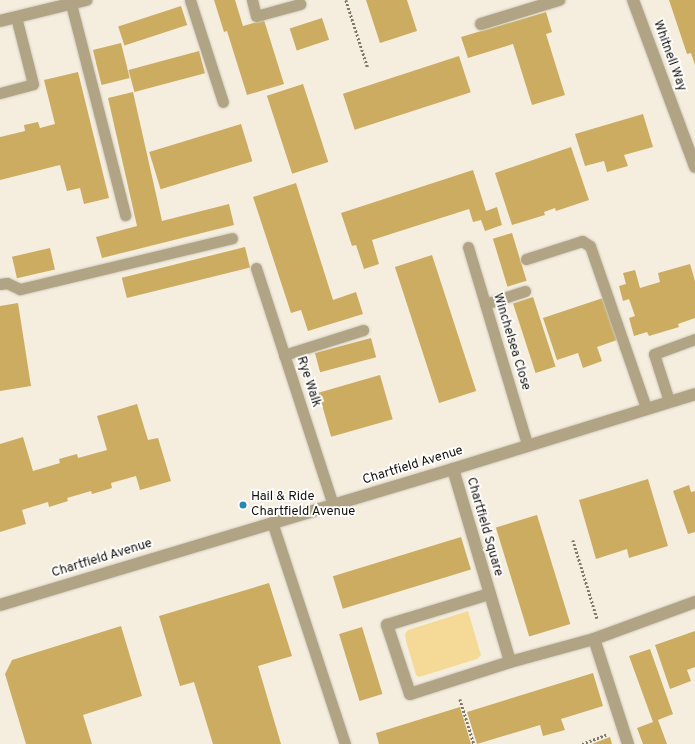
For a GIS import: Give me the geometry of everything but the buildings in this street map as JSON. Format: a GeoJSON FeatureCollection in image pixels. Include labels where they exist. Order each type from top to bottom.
{"type":"FeatureCollection","features":[{"type":"Feature","properties":{"kind":"street"},"geometry":{"type":"LineString","coordinates":[[0,21],[86,0]]}},
{"type":"Feature","properties":{"kind":"street"},"geometry":{"type":"LineString","coordinates":[[481,24],[560,0]]}},
{"type":"Feature","properties":{"kind":"street","name":"Whitnell Way"},"geometry":{"type":"LineString","coordinates":[[633,0],[695,168]]}},
{"type":"Feature","properties":{"kind":"street","name":"Chartfield Avenue"},"geometry":{"type":"LineString","coordinates":[[0,605],[272,522],[453,469],[527,444],[695,394]]}},
{"type":"Feature","properties":{"kind":"street","name":"Chartfield Square"},"geometry":{"type":"LineString","coordinates":[[453,469],[510,662],[410,694],[388,625],[489,594]]}},
{"type":"Feature","properties":{"kind":"street"},"geometry":{"type":"LineString","coordinates":[[510,662],[599,638],[695,602]]}},
{"type":"Feature","properties":{"kind":"street"},"geometry":{"type":"LineString","coordinates":[[599,638],[628,744]]}},
{"type":"Feature","properties":{"kind":"lane"},"geometry":{"type":"LineString","coordinates":[[190,0],[222,102]]}},
{"type":"Feature","properties":{"kind":"lane"},"geometry":{"type":"LineString","coordinates":[[252,0],[256,16],[300,4]]}},
{"type":"Feature","properties":{"kind":"lane"},"geometry":{"type":"LineString","coordinates":[[71,4],[125,215]]}},
{"type":"Feature","properties":{"kind":"lane"},"geometry":{"type":"LineString","coordinates":[[0,93],[32,84],[16,17]]}},
{"type":"Feature","properties":{"kind":"lane"},"geometry":{"type":"LineString","coordinates":[[0,284],[7,283],[20,289],[232,238]]}},
{"type":"Feature","properties":{"kind":"lane"},"geometry":{"type":"LineString","coordinates":[[526,259],[582,241],[590,246],[646,408]]}},
{"type":"Feature","properties":{"kind":"lane","name":"Winchelsea Close"},"geometry":{"type":"LineString","coordinates":[[468,247],[527,444]]}},
{"type":"Feature","properties":{"kind":"lane","name":"Rye Walk"},"geometry":{"type":"LineString","coordinates":[[256,268],[333,505]]}},
{"type":"Feature","properties":{"kind":"lane"},"geometry":{"type":"LineString","coordinates":[[485,304],[525,291]]}},
{"type":"Feature","properties":{"kind":"lane"},"geometry":{"type":"LineString","coordinates":[[284,355],[363,330]]}},
{"type":"Feature","properties":{"kind":"lane"},"geometry":{"type":"LineString","coordinates":[[669,401],[654,354],[695,339]]}},
{"type":"Feature","properties":{"kind":"lane"},"geometry":{"type":"LineString","coordinates":[[272,522],[345,744]]}},
{"type":"Feature","properties":{"kind":"path"},"geometry":{"type":"LineString","coordinates":[[346,0],[368,68]]}},
{"type":"Feature","properties":{"kind":"path"},"geometry":{"type":"LineString","coordinates":[[573,540],[599,638]]}},
{"type":"Feature","properties":{"kind":"path"},"geometry":{"type":"LineString","coordinates":[[454,681],[474,744]]}},
{"type":"Feature","properties":{"kind":"path"},"geometry":{"type":"LineString","coordinates":[[582,744],[623,729]]}},
{"type":"Feature","properties":{"kind":"shaded area"},"geometry":{"type":"Polygon","coordinates":[[[468,611],[481,655],[477,659],[419,677],[416,675],[406,641],[405,634],[408,630],[468,611]]]}},
{"type":"Feature","properties":{"kind":"place","name":"Hail & Ride Chartfield Avenue"},"geometry":{"type":"Point","coordinates":[243,505]}}]}
